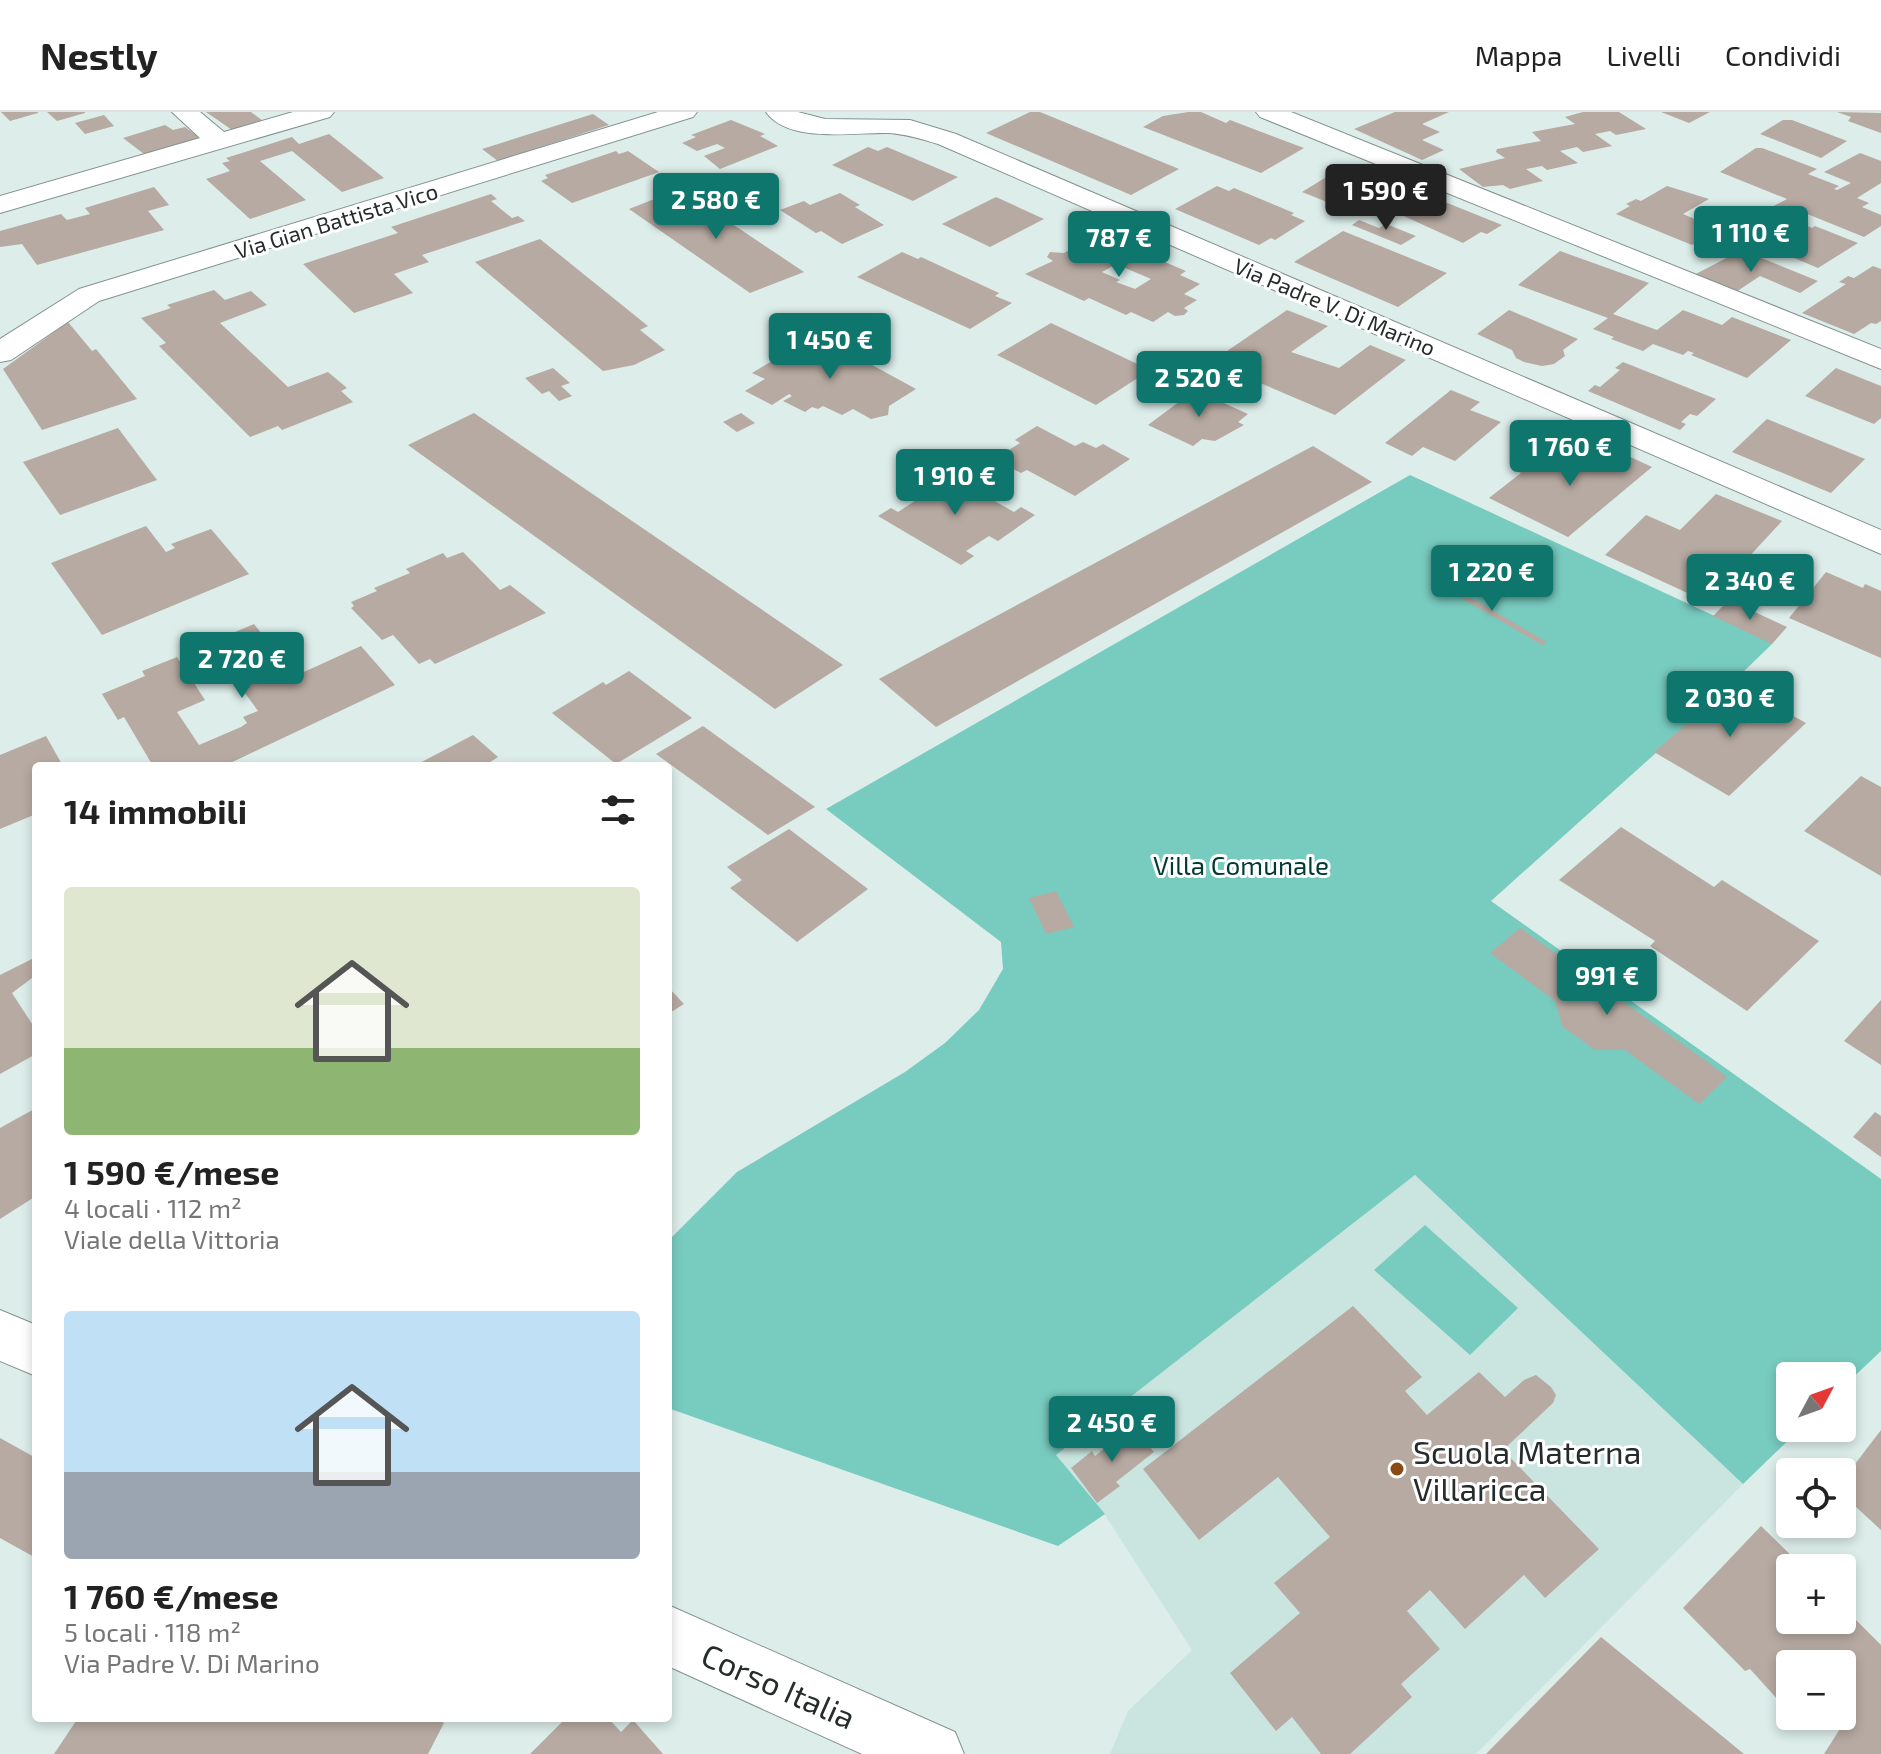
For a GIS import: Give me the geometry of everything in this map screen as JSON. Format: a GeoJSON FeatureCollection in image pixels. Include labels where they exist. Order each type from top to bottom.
{"type":"FeatureCollection","features":[{"type":"Feature","properties":{"kind":"street"},"geometry":{"type":"LineString","coordinates":[[185,112],[219,141]]}},
{"type":"Feature","properties":{"kind":"street"},"geometry":{"type":"LineString","coordinates":[[0,205],[321,112]]}},
{"type":"Feature","properties":{"kind":"street","name":"Via Gian Battista Vico"},"geometry":{"type":"LineString","coordinates":[[0,353],[89,295],[684,112]]}},
{"type":"Feature","properties":{"kind":"street","name":"Via Padre V. Di Marino"},"geometry":{"type":"LineString","coordinates":[[779,112],[798,122],[826,129],[904,127],[947,139],[1881,543]]}},
{"type":"Feature","properties":{"kind":"street"},"geometry":{"type":"LineString","coordinates":[[1269,112],[1881,360]]}},
{"type":"Feature","properties":{"kind":"street"},"geometry":{"type":"LineString","coordinates":[[0,1335],[32,1349]]}},
{"type":"Feature","properties":{"kind":"street","name":"Corso Italia"},"geometry":{"type":"LineString","coordinates":[[672,1637],[933,1754]]}},
{"type":"Feature","properties":{"kind":"shaded area","name":"Scuola Materna Villaricca"},"geometry":{"type":"Polygon","coordinates":[[[1415,1175],[1743,1484],[1476,1754],[1110,1754],[1128,1711],[1192,1650],[1105,1515],[1056,1455],[1415,1175]]]}},
{"type":"Feature","properties":{"kind":"green space","name":"Villa Comunale"},"geometry":{"type":"Polygon","coordinates":[[[1410,475],[1773,643],[1706,708],[1491,901],[1881,1179],[1881,1351],[1856,1375],[1856,1362],[1776,1362],[1776,1442],[1786,1442],[1743,1484],[1415,1175],[1056,1455],[1105,1514],[1058,1546],[672,1409],[672,1237],[737,1172],[905,1072],[945,1043],[979,1010],[1003,969],[1001,942],[826,809],[1410,475]]]}},
{"type":"Feature","properties":{"kind":"green space"},"geometry":{"type":"Polygon","coordinates":[[[1425,1225],[1518,1308],[1470,1355],[1374,1270],[1425,1225]]]}},
{"type":"Feature","properties":{"kind":"building"},"geometry":{"type":"Polygon","coordinates":[[[1,112],[38,112],[38,113],[10,121],[1,112]]]}},
{"type":"Feature","properties":{"kind":"building"},"geometry":{"type":"Polygon","coordinates":[[[47,112],[85,112],[85,113],[57,121],[47,112]]]}},
{"type":"Feature","properties":{"kind":"building"},"geometry":{"type":"Polygon","coordinates":[[[206,112],[251,112],[266,123],[235,132],[206,112]]]}},
{"type":"Feature","properties":{"kind":"building"},"geometry":{"type":"Polygon","coordinates":[[[1030,112],[1040,112],[1179,169],[1131,195],[986,133],[1030,112]]]}},
{"type":"Feature","properties":{"kind":"building"},"geometry":{"type":"Polygon","coordinates":[[[1201,112],[1226,123],[1230,120],[1304,148],[1261,173],[1143,127],[1163,116],[1201,112]]]}},
{"type":"Feature","properties":{"kind":"building"},"geometry":{"type":"Polygon","coordinates":[[[1395,112],[1449,112],[1422,124],[1440,132],[1422,140],[1444,150],[1422,160],[1354,129],[1395,112]]]}},
{"type":"Feature","properties":{"kind":"building"},"geometry":{"type":"Polygon","coordinates":[[[1583,112],[1619,112],[1646,129],[1616,135],[1610,131],[1595,134],[1612,146],[1583,152],[1577,147],[1560,151],[1578,163],[1547,170],[1542,166],[1526,169],[1543,181],[1510,189],[1503,185],[1483,187],[1459,169],[1505,158],[1496,152],[1497,149],[1541,141],[1532,132],[1575,124],[1565,117],[1583,112]]]}},
{"type":"Feature","properties":{"kind":"building"},"geometry":{"type":"Polygon","coordinates":[[[1661,112],[1710,112],[1689,123],[1661,112]]]}},
{"type":"Feature","properties":{"kind":"building"},"geometry":{"type":"Polygon","coordinates":[[[1837,112],[1881,113],[1881,133],[1848,121],[1851,117],[1837,112]]]}},
{"type":"Feature","properties":{"kind":"building"},"geometry":{"type":"Polygon","coordinates":[[[593,114],[609,125],[498,161],[482,149],[593,114]]]}},
{"type":"Feature","properties":{"kind":"building"},"geometry":{"type":"Polygon","coordinates":[[[104,115],[114,126],[85,134],[75,123],[104,115]]]}},
{"type":"Feature","properties":{"kind":"building"},"geometry":{"type":"Polygon","coordinates":[[[731,120],[765,134],[760,136],[778,146],[720,169],[704,156],[725,148],[717,144],[697,151],[682,143],[696,137],[691,135],[731,120]]]}},
{"type":"Feature","properties":{"kind":"building"},"geometry":{"type":"Polygon","coordinates":[[[1783,120],[1792,120],[1847,141],[1821,158],[1760,134],[1783,120]]]}},
{"type":"Feature","properties":{"kind":"building"},"geometry":{"type":"Polygon","coordinates":[[[165,125],[173,130],[185,127],[203,140],[166,152],[162,149],[144,154],[123,138],[165,125]]]}},
{"type":"Feature","properties":{"kind":"building"},"geometry":{"type":"Polygon","coordinates":[[[329,134],[384,178],[342,192],[292,151],[260,161],[306,200],[250,219],[206,179],[230,171],[222,163],[230,161],[226,158],[292,137],[299,144],[329,134]]]}},
{"type":"Feature","properties":{"kind":"building"},"geometry":{"type":"Polygon","coordinates":[[[868,147],[878,151],[887,147],[958,177],[913,201],[832,165],[868,147]]]}},
{"type":"Feature","properties":{"kind":"building"},"geometry":{"type":"Polygon","coordinates":[[[1756,148],[1817,169],[1808,174],[1839,186],[1834,189],[1837,190],[1851,183],[1824,172],[1860,153],[1881,161],[1881,183],[1857,198],[1869,203],[1862,207],[1881,215],[1881,226],[1864,237],[1800,211],[1788,218],[1768,209],[1787,199],[1720,172],[1756,148]]]}},
{"type":"Feature","properties":{"kind":"building"},"geometry":{"type":"Polygon","coordinates":[[[616,151],[619,154],[628,151],[659,172],[572,203],[541,181],[548,178],[545,175],[616,151]]]}},
{"type":"Feature","properties":{"kind":"building"},"geometry":{"type":"Polygon","coordinates":[[[1346,165],[1385,180],[1342,208],[1302,192],[1346,165]]]}},
{"type":"Feature","properties":{"kind":"building"},"geometry":{"type":"Polygon","coordinates":[[[1217,186],[1229,191],[1234,188],[1294,213],[1291,215],[1305,221],[1275,240],[1271,238],[1259,245],[1175,209],[1217,186]]]}},
{"type":"Feature","properties":{"kind":"building"},"geometry":{"type":"Polygon","coordinates":[[[1667,186],[1709,199],[1683,214],[1725,232],[1692,245],[1616,214],[1630,206],[1626,204],[1636,199],[1641,201],[1667,186]]]}},
{"type":"Feature","properties":{"kind":"building"},"geometry":{"type":"Polygon","coordinates":[[[154,187],[169,205],[148,211],[164,230],[37,265],[22,244],[0,247],[0,231],[61,214],[67,220],[90,214],[85,208],[154,187]]]}},
{"type":"Feature","properties":{"kind":"building"},"geometry":{"type":"Polygon","coordinates":[[[677,187],[804,272],[750,293],[629,209],[677,187]]]}},
{"type":"Feature","properties":{"kind":"building"},"geometry":{"type":"Polygon","coordinates":[[[840,193],[860,205],[855,207],[884,225],[842,244],[821,231],[816,233],[780,210],[804,201],[810,205],[840,193]]]}},
{"type":"Feature","properties":{"kind":"building"},"geometry":{"type":"Polygon","coordinates":[[[491,194],[497,199],[491,201],[512,218],[518,216],[525,221],[422,255],[429,262],[394,274],[413,293],[354,313],[303,264],[398,233],[391,227],[491,194]]]}},
{"type":"Feature","properties":{"kind":"building"},"geometry":{"type":"Polygon","coordinates":[[[996,197],[1044,219],[990,247],[942,224],[996,197]]]}},
{"type":"Feature","properties":{"kind":"building"},"geometry":{"type":"Polygon","coordinates":[[[1435,198],[1502,225],[1487,234],[1481,232],[1463,243],[1397,213],[1419,200],[1426,203],[1435,198]]]}},
{"type":"Feature","properties":{"kind":"building"},"geometry":{"type":"Polygon","coordinates":[[[1359,220],[1379,228],[1386,224],[1416,236],[1401,245],[1352,225],[1359,220]]]}},
{"type":"Feature","properties":{"kind":"building"},"geometry":{"type":"Polygon","coordinates":[[[1794,220],[1858,243],[1818,268],[1756,242],[1794,220]]]}},
{"type":"Feature","properties":{"kind":"building"},"geometry":{"type":"Polygon","coordinates":[[[1343,231],[1447,273],[1398,307],[1294,262],[1343,231]]]}},
{"type":"Feature","properties":{"kind":"building"},"geometry":{"type":"Polygon","coordinates":[[[1099,234],[1186,271],[1180,275],[1200,284],[1184,294],[1197,300],[1184,308],[1188,311],[1184,315],[1175,316],[1168,312],[1153,322],[1131,312],[1126,315],[1089,298],[1084,301],[1025,274],[1053,261],[1047,257],[1050,252],[1064,253],[1099,234]],[[1116,264],[1102,272],[1120,280],[1116,282],[1135,289],[1151,279],[1116,264]]]}},
{"type":"Feature","properties":{"kind":"building"},"geometry":{"type":"Polygon","coordinates":[[[540,239],[648,326],[640,330],[665,350],[634,365],[603,371],[475,262],[540,239]]]}},
{"type":"Feature","properties":{"kind":"building"},"geometry":{"type":"Polygon","coordinates":[[[1742,250],[1818,281],[1800,293],[1760,276],[1733,294],[1690,277],[1742,250]]]}},
{"type":"Feature","properties":{"kind":"building"},"geometry":{"type":"Polygon","coordinates":[[[1560,251],[1649,283],[1613,314],[1657,330],[1683,310],[1722,325],[1732,317],[1791,340],[1747,378],[1688,351],[1683,355],[1653,344],[1643,351],[1611,339],[1614,337],[1593,329],[1608,318],[1518,285],[1560,251]]]}},
{"type":"Feature","properties":{"kind":"building"},"geometry":{"type":"Polygon","coordinates":[[[902,252],[918,259],[921,257],[999,293],[995,296],[1012,303],[970,329],[857,277],[902,252]]]}},
{"type":"Feature","properties":{"kind":"building"},"geometry":{"type":"Polygon","coordinates":[[[1873,266],[1881,269],[1881,321],[1871,323],[1854,334],[1802,313],[1846,284],[1839,282],[1848,276],[1854,278],[1873,266]]]}},
{"type":"Feature","properties":{"kind":"building"},"geometry":{"type":"Polygon","coordinates":[[[214,290],[225,300],[251,291],[267,305],[220,323],[288,387],[328,372],[347,388],[341,391],[353,402],[282,430],[278,426],[250,437],[159,346],[166,343],[141,318],[171,308],[167,305],[214,290]]]}},
{"type":"Feature","properties":{"kind":"building"},"geometry":{"type":"Polygon","coordinates":[[[1287,310],[1328,326],[1291,352],[1339,368],[1370,345],[1406,360],[1335,415],[1211,362],[1287,310]]]}},
{"type":"Feature","properties":{"kind":"building"},"geometry":{"type":"Polygon","coordinates":[[[1509,310],[1578,339],[1563,350],[1565,356],[1554,364],[1542,366],[1524,362],[1516,358],[1512,350],[1477,334],[1509,310]]]}},
{"type":"Feature","properties":{"kind":"building"},"geometry":{"type":"Polygon","coordinates":[[[68,322],[92,351],[96,349],[137,399],[42,430],[3,369],[68,322]]]}},
{"type":"Feature","properties":{"kind":"building"},"geometry":{"type":"Polygon","coordinates":[[[1051,323],[1150,370],[1096,405],[997,355],[1051,323]]]}},
{"type":"Feature","properties":{"kind":"building"},"geometry":{"type":"Polygon","coordinates":[[[843,341],[872,355],[863,360],[916,389],[889,406],[888,415],[871,419],[853,409],[842,415],[823,406],[818,409],[812,407],[805,412],[783,401],[792,396],[789,394],[772,405],[745,391],[765,379],[752,373],[804,342],[816,348],[831,348],[843,341]]]}},
{"type":"Feature","properties":{"kind":"building"},"geometry":{"type":"Polygon","coordinates":[[[1623,362],[1716,399],[1697,416],[1690,414],[1681,422],[1686,424],[1680,430],[1588,391],[1595,385],[1600,387],[1620,370],[1615,368],[1623,362]]]}},
{"type":"Feature","properties":{"kind":"building"},"geometry":{"type":"Polygon","coordinates":[[[553,368],[570,383],[561,386],[572,396],[559,401],[549,391],[542,394],[525,378],[553,368]]]}},
{"type":"Feature","properties":{"kind":"building"},"geometry":{"type":"Polygon","coordinates":[[[1836,368],[1881,386],[1881,418],[1874,424],[1805,396],[1836,368]]]}},
{"type":"Feature","properties":{"kind":"building"},"geometry":{"type":"Polygon","coordinates":[[[1195,390],[1248,414],[1238,422],[1244,425],[1215,441],[1202,439],[1193,446],[1148,425],[1195,390]]]}},
{"type":"Feature","properties":{"kind":"building"},"geometry":{"type":"Polygon","coordinates":[[[1451,390],[1480,402],[1470,410],[1501,422],[1455,461],[1423,447],[1412,456],[1385,443],[1451,390]]]}},
{"type":"Feature","properties":{"kind":"building"},"geometry":{"type":"Polygon","coordinates":[[[474,413],[843,665],[775,709],[408,445],[474,413]]]}},
{"type":"Feature","properties":{"kind":"building"},"geometry":{"type":"Polygon","coordinates":[[[741,413],[755,423],[737,432],[723,422],[741,413]]]}},
{"type":"Feature","properties":{"kind":"building"},"geometry":{"type":"Polygon","coordinates":[[[1767,419],[1865,459],[1831,493],[1732,452],[1767,419]]]}},
{"type":"Feature","properties":{"kind":"building"},"geometry":{"type":"Polygon","coordinates":[[[1037,426],[1075,446],[1083,442],[1096,448],[1103,444],[1130,459],[1075,496],[1027,470],[1021,473],[1002,463],[1009,459],[1001,455],[1020,443],[1015,440],[1037,426]]]}},
{"type":"Feature","properties":{"kind":"building"},"geometry":{"type":"Polygon","coordinates":[[[118,428],[157,480],[60,515],[23,462],[118,428]]]}},
{"type":"Feature","properties":{"kind":"building"},"geometry":{"type":"Polygon","coordinates":[[[1313,446],[1372,482],[936,727],[879,679],[1313,446]]]}},
{"type":"Feature","properties":{"kind":"building"},"geometry":{"type":"Polygon","coordinates":[[[1588,446],[1609,452],[1613,449],[1652,467],[1568,537],[1489,498],[1521,473],[1514,469],[1527,460],[1540,466],[1550,459],[1565,466],[1588,446]]]}},
{"type":"Feature","properties":{"kind":"building"},"geometry":{"type":"Polygon","coordinates":[[[952,469],[966,477],[959,481],[1014,512],[1021,507],[1035,515],[998,541],[989,536],[966,551],[974,556],[961,565],[878,516],[891,508],[898,512],[921,497],[912,492],[952,469]]]}},
{"type":"Feature","properties":{"kind":"building"},"geometry":{"type":"Polygon","coordinates":[[[1716,494],[1782,521],[1707,602],[1605,555],[1646,515],[1680,530],[1716,494]]]}},
{"type":"Feature","properties":{"kind":"building"},"geometry":{"type":"Polygon","coordinates":[[[146,526],[166,552],[175,548],[171,544],[211,529],[249,574],[102,635],[51,563],[146,526]]]}},
{"type":"Feature","properties":{"kind":"building"},"geometry":{"type":"Polygon","coordinates":[[[463,552],[500,590],[510,585],[546,613],[435,664],[430,659],[419,664],[393,635],[382,640],[351,608],[354,606],[351,602],[377,591],[374,588],[410,573],[406,569],[443,553],[447,558],[463,552]]]}},
{"type":"Feature","properties":{"kind":"building"},"geometry":{"type":"Polygon","coordinates":[[[1826,572],[1863,588],[1865,584],[1881,591],[1881,658],[1789,618],[1826,572]]]}},
{"type":"Feature","properties":{"kind":"building"},"geometry":{"type":"Polygon","coordinates":[[[1442,581],[1547,642],[1542,645],[1437,584],[1442,581]]]}},
{"type":"Feature","properties":{"kind":"building"},"geometry":{"type":"Polygon","coordinates":[[[1729,600],[1787,627],[1772,644],[1713,616],[1729,600]]]}},
{"type":"Feature","properties":{"kind":"building"},"geometry":{"type":"Polygon","coordinates":[[[254,624],[295,676],[361,646],[395,685],[232,762],[151,762],[124,717],[118,720],[102,694],[145,676],[142,671],[177,657],[205,700],[177,712],[199,745],[241,727],[247,723],[243,717],[258,711],[209,643],[254,624]]]}},
{"type":"Feature","properties":{"kind":"building"},"geometry":{"type":"Polygon","coordinates":[[[629,671],[692,718],[619,762],[613,762],[552,713],[603,682],[606,685],[629,671]]]}},
{"type":"Feature","properties":{"kind":"building"},"geometry":{"type":"Polygon","coordinates":[[[1734,683],[1806,723],[1729,796],[1654,752],[1734,683]]]}},
{"type":"Feature","properties":{"kind":"building"},"geometry":{"type":"Polygon","coordinates":[[[703,726],[815,807],[768,835],[672,766],[672,762],[656,754],[703,726]]]}},
{"type":"Feature","properties":{"kind":"building"},"geometry":{"type":"Polygon","coordinates":[[[473,735],[498,757],[490,762],[422,762],[473,735]]]}},
{"type":"Feature","properties":{"kind":"building"},"geometry":{"type":"Polygon","coordinates":[[[46,736],[61,762],[32,762],[32,816],[0,829],[0,755],[46,736]]]}},
{"type":"Feature","properties":{"kind":"building"},"geometry":{"type":"Polygon","coordinates":[[[1861,776],[1881,787],[1881,876],[1804,831],[1861,776]]]}},
{"type":"Feature","properties":{"kind":"building"},"geometry":{"type":"Polygon","coordinates":[[[1621,827],[1714,887],[1722,880],[1819,941],[1747,1011],[1650,946],[1655,941],[1559,880],[1621,827]]]}},
{"type":"Feature","properties":{"kind":"building"},"geometry":{"type":"Polygon","coordinates":[[[789,829],[868,889],[797,942],[730,888],[742,880],[727,867],[789,829]]]}},
{"type":"Feature","properties":{"kind":"building"},"geometry":{"type":"Polygon","coordinates":[[[1056,891],[1074,927],[1046,934],[1029,898],[1056,891]]]}},
{"type":"Feature","properties":{"kind":"building"},"geometry":{"type":"Polygon","coordinates":[[[1520,928],[1727,1077],[1699,1104],[1625,1050],[1595,1050],[1562,1026],[1555,1001],[1490,953],[1520,928]]]}},
{"type":"Feature","properties":{"kind":"building"},"geometry":{"type":"Polygon","coordinates":[[[32,959],[32,978],[12,993],[32,1024],[32,1056],[0,1074],[0,975],[32,959]]]}},
{"type":"Feature","properties":{"kind":"building"},"geometry":{"type":"Polygon","coordinates":[[[672,991],[684,1004],[672,1012],[672,991]]]}},
{"type":"Feature","properties":{"kind":"building"},"geometry":{"type":"Polygon","coordinates":[[[1881,1000],[1881,1065],[1844,1041],[1881,1000]]]}},
{"type":"Feature","properties":{"kind":"building"},"geometry":{"type":"Polygon","coordinates":[[[32,1110],[32,1199],[0,1219],[0,1128],[32,1110]]]}},
{"type":"Feature","properties":{"kind":"building"},"geometry":{"type":"Polygon","coordinates":[[[1875,1112],[1881,1116],[1881,1157],[1853,1137],[1875,1112]]]}},
{"type":"Feature","properties":{"kind":"building"},"geometry":{"type":"Polygon","coordinates":[[[1353,1306],[1422,1377],[1405,1391],[1427,1415],[1479,1372],[1505,1397],[1524,1380],[1536,1375],[1551,1387],[1556,1395],[1553,1403],[1503,1450],[1599,1549],[1545,1598],[1524,1575],[1465,1629],[1430,1590],[1407,1611],[1440,1649],[1401,1684],[1412,1697],[1350,1754],[1321,1754],[1292,1717],[1276,1731],[1230,1673],[1300,1613],[1274,1583],[1330,1537],[1278,1477],[1199,1540],[1143,1469],[1353,1306]]]}},
{"type":"Feature","properties":{"kind":"building"},"geometry":{"type":"Polygon","coordinates":[[[1132,1427],[1154,1452],[1116,1482],[1120,1486],[1097,1503],[1071,1468],[1092,1451],[1095,1456],[1132,1427]]]}},
{"type":"Feature","properties":{"kind":"building"},"geometry":{"type":"Polygon","coordinates":[[[1881,1430],[1881,1530],[1856,1507],[1856,1463],[1881,1430]]]}},
{"type":"Feature","properties":{"kind":"building"},"geometry":{"type":"Polygon","coordinates":[[[0,1438],[32,1456],[32,1556],[0,1538],[0,1438]]]}},
{"type":"Feature","properties":{"kind":"building"},"geometry":{"type":"Polygon","coordinates":[[[1761,1526],[1790,1554],[1776,1554],[1776,1634],[1856,1634],[1856,1620],[1881,1645],[1881,1754],[1824,1754],[1839,1730],[1856,1730],[1856,1650],[1776,1650],[1776,1698],[1750,1669],[1745,1671],[1683,1608],[1761,1526]]]}},
{"type":"Feature","properties":{"kind":"building"},"geometry":{"type":"Polygon","coordinates":[[[1601,1637],[1744,1754],[1486,1754],[1601,1637]]]}},
{"type":"Feature","properties":{"kind":"building"},"geometry":{"type":"Polygon","coordinates":[[[75,1722],[444,1723],[428,1754],[54,1754],[75,1722]]]}},
{"type":"Feature","properties":{"kind":"building"},"geometry":{"type":"Polygon","coordinates":[[[562,1722],[612,1722],[621,1732],[635,1722],[663,1754],[530,1754],[562,1722]]]}},
{"type":"Feature","properties":{"kind":"place","name":"Scuola Materna Villaricca"},"geometry":{"type":"Point","coordinates":[1397,1469]}}]}
